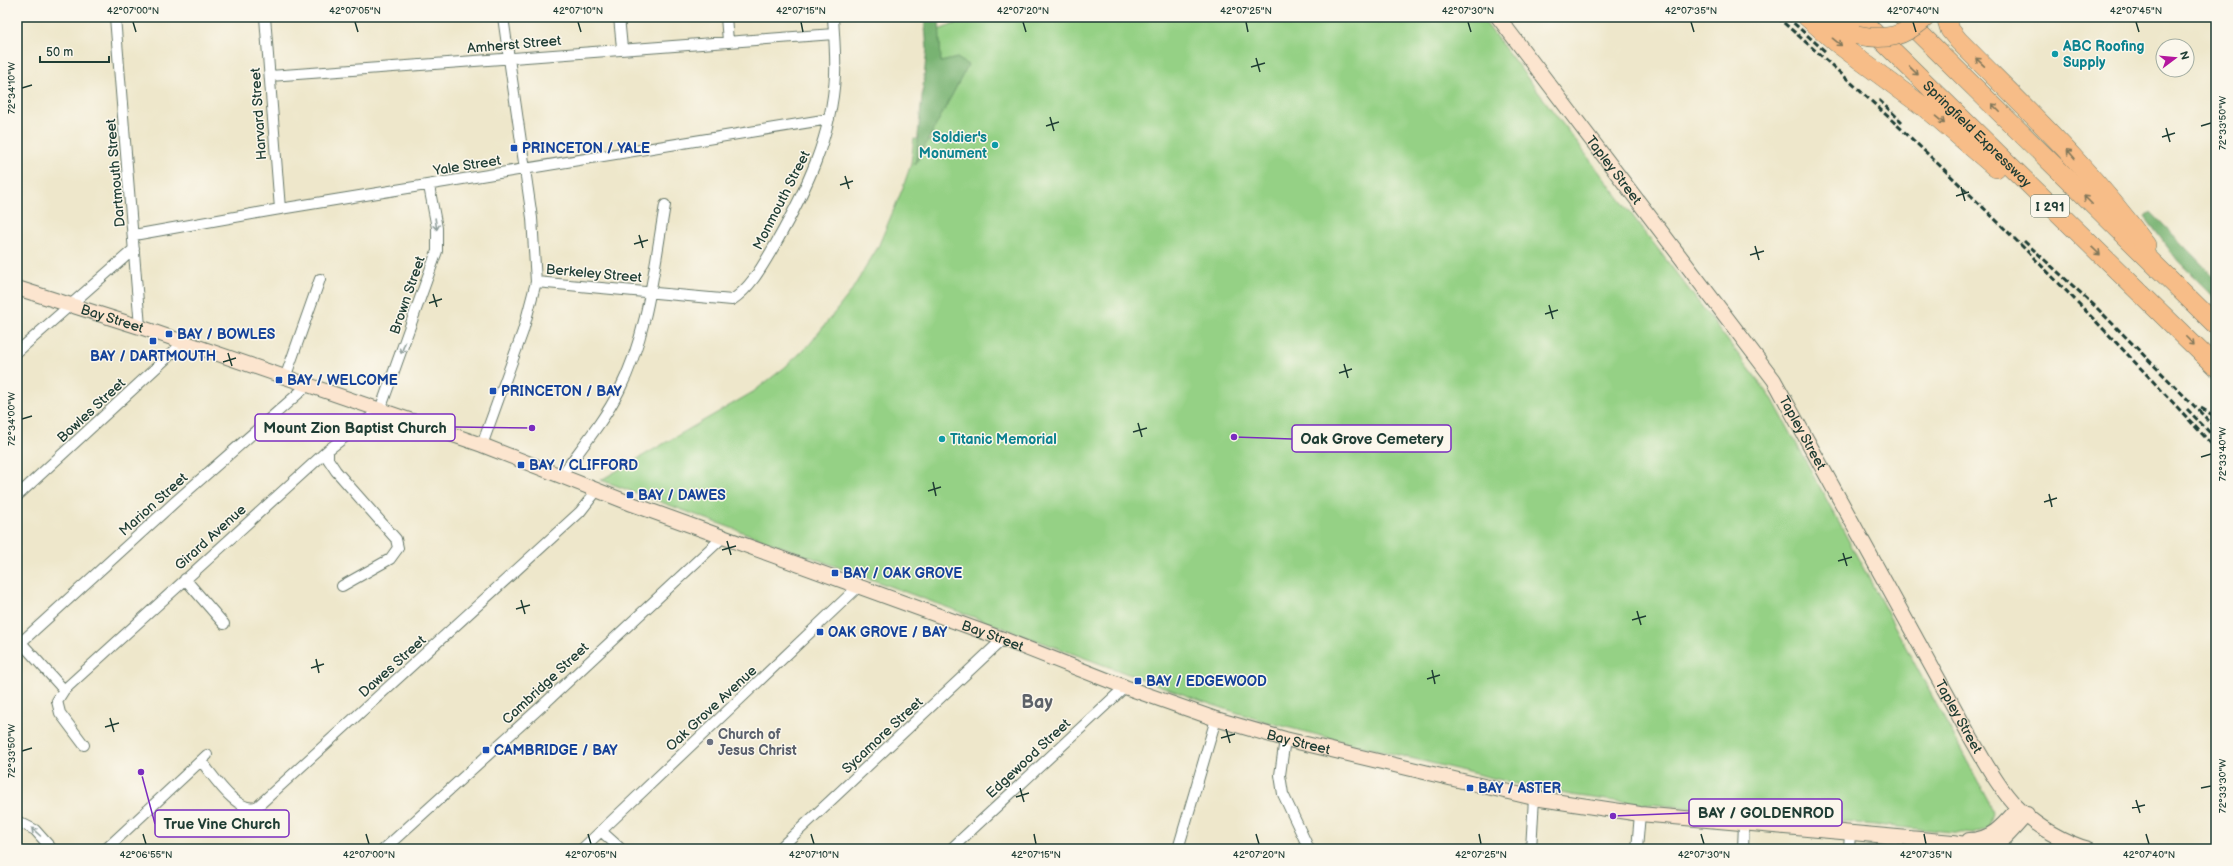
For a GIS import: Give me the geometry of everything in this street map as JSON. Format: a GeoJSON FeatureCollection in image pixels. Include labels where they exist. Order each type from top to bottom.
{"type":"FeatureCollection","features":[{"type":"Feature","properties":{"kind":"highway"},"geometry":{"type":"LineString","coordinates":[[1806,17],[1843,47],[1932,113],[2007,178],[2074,230]]}},
{"type":"Feature","properties":{"kind":"highway"},"geometry":{"type":"LineString","coordinates":[[1828,17],[1836,26],[1858,26],[1876,38],[1898,35],[1910,31],[1926,17]]}},
{"type":"Feature","properties":{"kind":"highway","name":"I 291"},"geometry":{"type":"LineString","coordinates":[[1903,17],[2216,325]]}},
{"type":"Feature","properties":{"kind":"highway"},"geometry":{"type":"LineString","coordinates":[[1946,17],[1950,30],[1958,40],[2062,144],[2123,214],[2183,294]]}},
{"type":"Feature","properties":{"kind":"highway","name":"Springfield Expressway"},"geometry":{"type":"LineString","coordinates":[[1858,26],[1978,133],[2074,230],[2216,367]]}},
{"type":"Feature","properties":{"kind":"main road","name":"Tapley Street"},"geometry":{"type":"LineString","coordinates":[[1498,17],[1774,380],[1988,767],[2022,811],[2056,835],[2089,849]]}},
{"type":"Feature","properties":{"kind":"main road","name":"Bay Street"},"geometry":{"type":"LineString","coordinates":[[17,288],[68,306],[140,327],[482,445],[598,489],[632,504],[1003,639],[1125,687],[1216,719],[1285,739],[1534,798],[1640,814],[1850,834],[1953,842],[2004,849]]}},
{"type":"Feature","properties":{"kind":"main road","name":"Bay Street"},"geometry":{"type":"LineString","coordinates":[[1953,842],[1987,837],[2022,811]]}},
{"type":"Feature","properties":{"kind":"main road"},"geometry":{"type":"LineString","coordinates":[[1988,847],[2001,843],[2022,811]]}},
{"type":"Feature","properties":{"kind":"street","name":"Dartmouth Street"},"geometry":{"type":"LineString","coordinates":[[115,17],[134,235],[140,327]]}},
{"type":"Feature","properties":{"kind":"street","name":"Harvard Street"},"geometry":{"type":"LineString","coordinates":[[265,17],[280,209]]}},
{"type":"Feature","properties":{"kind":"street"},"geometry":{"type":"LineString","coordinates":[[482,445],[523,330],[536,282],[532,218],[503,17]]}},
{"type":"Feature","properties":{"kind":"street"},"geometry":{"type":"LineString","coordinates":[[619,17],[622,48]]}},
{"type":"Feature","properties":{"kind":"street"},"geometry":{"type":"LineString","coordinates":[[726,17],[728,41]]}},
{"type":"Feature","properties":{"kind":"street","name":"Monmouth Street"},"geometry":{"type":"LineString","coordinates":[[650,292],[732,300],[742,294],[764,263],[806,187],[822,148],[829,119],[835,75],[833,17]]}},
{"type":"Feature","properties":{"kind":"street","name":"Amherst Street"},"geometry":{"type":"LineString","coordinates":[[270,76],[510,59],[622,48],[834,34]]}},
{"type":"Feature","properties":{"kind":"street","name":"Yale Street"},"geometry":{"type":"LineString","coordinates":[[134,235],[280,209],[429,186],[829,119]]}},
{"type":"Feature","properties":{"kind":"street","name":"Brown Street"},"geometry":{"type":"LineString","coordinates":[[380,410],[437,252],[437,228],[429,186]]}},
{"type":"Feature","properties":{"kind":"street"},"geometry":{"type":"LineString","coordinates":[[561,476],[603,417],[619,391],[634,356],[642,329],[650,292],[665,206]]}},
{"type":"Feature","properties":{"kind":"street"},"geometry":{"type":"LineString","coordinates":[[17,352],[134,249]]}},
{"type":"Feature","properties":{"kind":"street"},"geometry":{"type":"LineString","coordinates":[[285,378],[320,279]]}},
{"type":"Feature","properties":{"kind":"street","name":"Berkeley Street"},"geometry":{"type":"LineString","coordinates":[[536,282],[650,292]]}},
{"type":"Feature","properties":{"kind":"street","name":"Bowles Street"},"geometry":{"type":"LineString","coordinates":[[17,496],[183,343]]}},
{"type":"Feature","properties":{"kind":"street","name":"Marion Street"},"geometry":{"type":"LineString","coordinates":[[18,642],[308,386]]}},
{"type":"Feature","properties":{"kind":"street","name":"Girard Avenue"},"geometry":{"type":"LineString","coordinates":[[64,690],[328,450],[380,410]]}},
{"type":"Feature","properties":{"kind":"street"},"geometry":{"type":"LineString","coordinates":[[328,450],[328,459],[336,471],[396,539],[398,548],[390,559],[342,586]]}},
{"type":"Feature","properties":{"kind":"street","name":"Dawes Street"},"geometry":{"type":"LineString","coordinates":[[106,849],[204,758],[236,802],[248,808],[258,806],[575,517],[598,489]]}},
{"type":"Feature","properties":{"kind":"street","name":"Cambridge Street"},"geometry":{"type":"LineString","coordinates":[[384,849],[544,704],[723,537]]}},
{"type":"Feature","properties":{"kind":"street"},"geometry":{"type":"LineString","coordinates":[[185,579],[224,624]]}},
{"type":"Feature","properties":{"kind":"street","name":"Oak Grove Avenue"},"geometry":{"type":"LineString","coordinates":[[582,849],[858,587]]}},
{"type":"Feature","properties":{"kind":"street","name":"Sycamore Street"},"geometry":{"type":"LineString","coordinates":[[779,849],[1003,639]]}},
{"type":"Feature","properties":{"kind":"street"},"geometry":{"type":"LineString","coordinates":[[18,642],[64,690],[57,701],[60,713],[84,745]]}},
{"type":"Feature","properties":{"kind":"street","name":"Edgewood Street"},"geometry":{"type":"LineString","coordinates":[[951,849],[1125,687]]}},
{"type":"Feature","properties":{"kind":"street"},"geometry":{"type":"LineString","coordinates":[[1178,849],[1216,719]]}},
{"type":"Feature","properties":{"kind":"street"},"geometry":{"type":"LineString","coordinates":[[1285,739],[1280,775],[1283,794],[1308,849]]}},
{"type":"Feature","properties":{"kind":"street"},"geometry":{"type":"LineString","coordinates":[[1531,849],[1534,798]]}},
{"type":"Feature","properties":{"kind":"street"},"geometry":{"type":"LineString","coordinates":[[1637,849],[1640,814]]}},
{"type":"Feature","properties":{"kind":"street"},"geometry":{"type":"LineString","coordinates":[[17,821],[35,830],[52,849]]}},
{"type":"Feature","properties":{"kind":"street"},"geometry":{"type":"LineString","coordinates":[[1743,849],[1744,823]]}},
{"type":"Feature","properties":{"kind":"street"},"geometry":{"type":"LineString","coordinates":[[601,831],[621,849]]}},
{"type":"Feature","properties":{"kind":"street"},"geometry":{"type":"LineString","coordinates":[[1850,834],[1850,849]]}},
{"type":"Feature","properties":{"kind":"green space"},"geometry":{"type":"Polygon","coordinates":[[[924,17],[939,17],[941,62],[957,58],[968,65],[915,165],[927,48],[924,17]]]}},
{"type":"Feature","properties":{"kind":"green space"},"geometry":{"type":"Polygon","coordinates":[[[973,17],[1481,17],[1773,400],[1989,802],[1993,814],[1989,827],[1974,834],[1615,801],[1571,795],[1530,787],[1365,747],[1263,721],[1207,703],[601,480],[753,392],[784,368],[809,345],[850,293],[878,247],[902,190],[911,164],[914,139],[931,141],[936,31],[973,17]]]}},
{"type":"Feature","properties":{"kind":"green space"},"geometry":{"type":"Polygon","coordinates":[[[2151,212],[2216,279],[2216,299],[2178,261],[2145,217],[2151,212]]]}},
{"type":"Feature","properties":{"kind":"railway"},"geometry":{"type":"LineString","coordinates":[[1777,17],[1891,120],[2057,281],[2216,449]]}},
{"type":"Feature","properties":{"kind":"railway"},"geometry":{"type":"LineString","coordinates":[[1787,17],[1827,53]]}},
{"type":"Feature","properties":{"kind":"railway"},"geometry":{"type":"LineString","coordinates":[[1879,100],[1902,122]]}},
{"type":"Feature","properties":{"kind":"railway"},"geometry":{"type":"LineString","coordinates":[[2024,241],[2096,307],[2216,428]]}},
{"type":"Feature","properties":{"kind":"railway"},"geometry":{"type":"LineString","coordinates":[[2201,408],[2216,417]]}},
{"type":"Feature","properties":{"kind":"railway"},"geometry":{"type":"LineString","coordinates":[[2187,409],[2216,439]]}},
{"type":"Feature","properties":{"kind":"place","name":"ABC Roofing Supply"},"geometry":{"type":"Point","coordinates":[2055,54]}},
{"type":"Feature","properties":{"kind":"place","name":"Soldier's Monument"},"geometry":{"type":"Point","coordinates":[995,145]}},
{"type":"Feature","properties":{"kind":"place","name":"PRINCETON / YALE"},"geometry":{"type":"Point","coordinates":[514,148]}},
{"type":"Feature","properties":{"kind":"place","name":"BAY / BOWLES"},"geometry":{"type":"Point","coordinates":[169,334]}},
{"type":"Feature","properties":{"kind":"place","name":"BAY / DARTMOUTH"},"geometry":{"type":"Point","coordinates":[153,341]}},
{"type":"Feature","properties":{"kind":"place","name":"BAY / WELCOME"},"geometry":{"type":"Point","coordinates":[279,380]}},
{"type":"Feature","properties":{"kind":"place","name":"PRINCETON / BAY"},"geometry":{"type":"Point","coordinates":[493,391]}},
{"type":"Feature","properties":{"kind":"place","name":"Mount Zion Baptist Church"},"geometry":{"type":"Point","coordinates":[532,428]}},
{"type":"Feature","properties":{"kind":"place","name":"Oak Grove Cemetery"},"geometry":{"type":"Point","coordinates":[1234,437]}},
{"type":"Feature","properties":{"kind":"place","name":"Titanic Memorial"},"geometry":{"type":"Point","coordinates":[942,439]}},
{"type":"Feature","properties":{"kind":"place","name":"BAY / CLIFFORD"},"geometry":{"type":"Point","coordinates":[521,465]}},
{"type":"Feature","properties":{"kind":"place","name":"BAY / DAWES"},"geometry":{"type":"Point","coordinates":[630,495]}},
{"type":"Feature","properties":{"kind":"place","name":"BAY / OAK GROVE"},"geometry":{"type":"Point","coordinates":[835,573]}},
{"type":"Feature","properties":{"kind":"place","name":"OAK GROVE / BAY"},"geometry":{"type":"Point","coordinates":[820,632]}},
{"type":"Feature","properties":{"kind":"place","name":"BAY / EDGEWOOD"},"geometry":{"type":"Point","coordinates":[1138,681]}},
{"type":"Feature","properties":{"kind":"place","name":"Church of Jesus Christ"},"geometry":{"type":"Point","coordinates":[710,742]}},
{"type":"Feature","properties":{"kind":"place","name":"CAMBRIDGE / BAY"},"geometry":{"type":"Point","coordinates":[486,750]}},
{"type":"Feature","properties":{"kind":"place","name":"True Vine Church"},"geometry":{"type":"Point","coordinates":[141,772]}},
{"type":"Feature","properties":{"kind":"place","name":"BAY / ASTER"},"geometry":{"type":"Point","coordinates":[1470,788]}},
{"type":"Feature","properties":{"kind":"place","name":"BAY / GOLDENROD"},"geometry":{"type":"Point","coordinates":[1613,816]}},
{"type":"Feature","properties":{"kind":"district","name":"Bay"},"geometry":{"type":"Point","coordinates":[1037,702]}}]}
